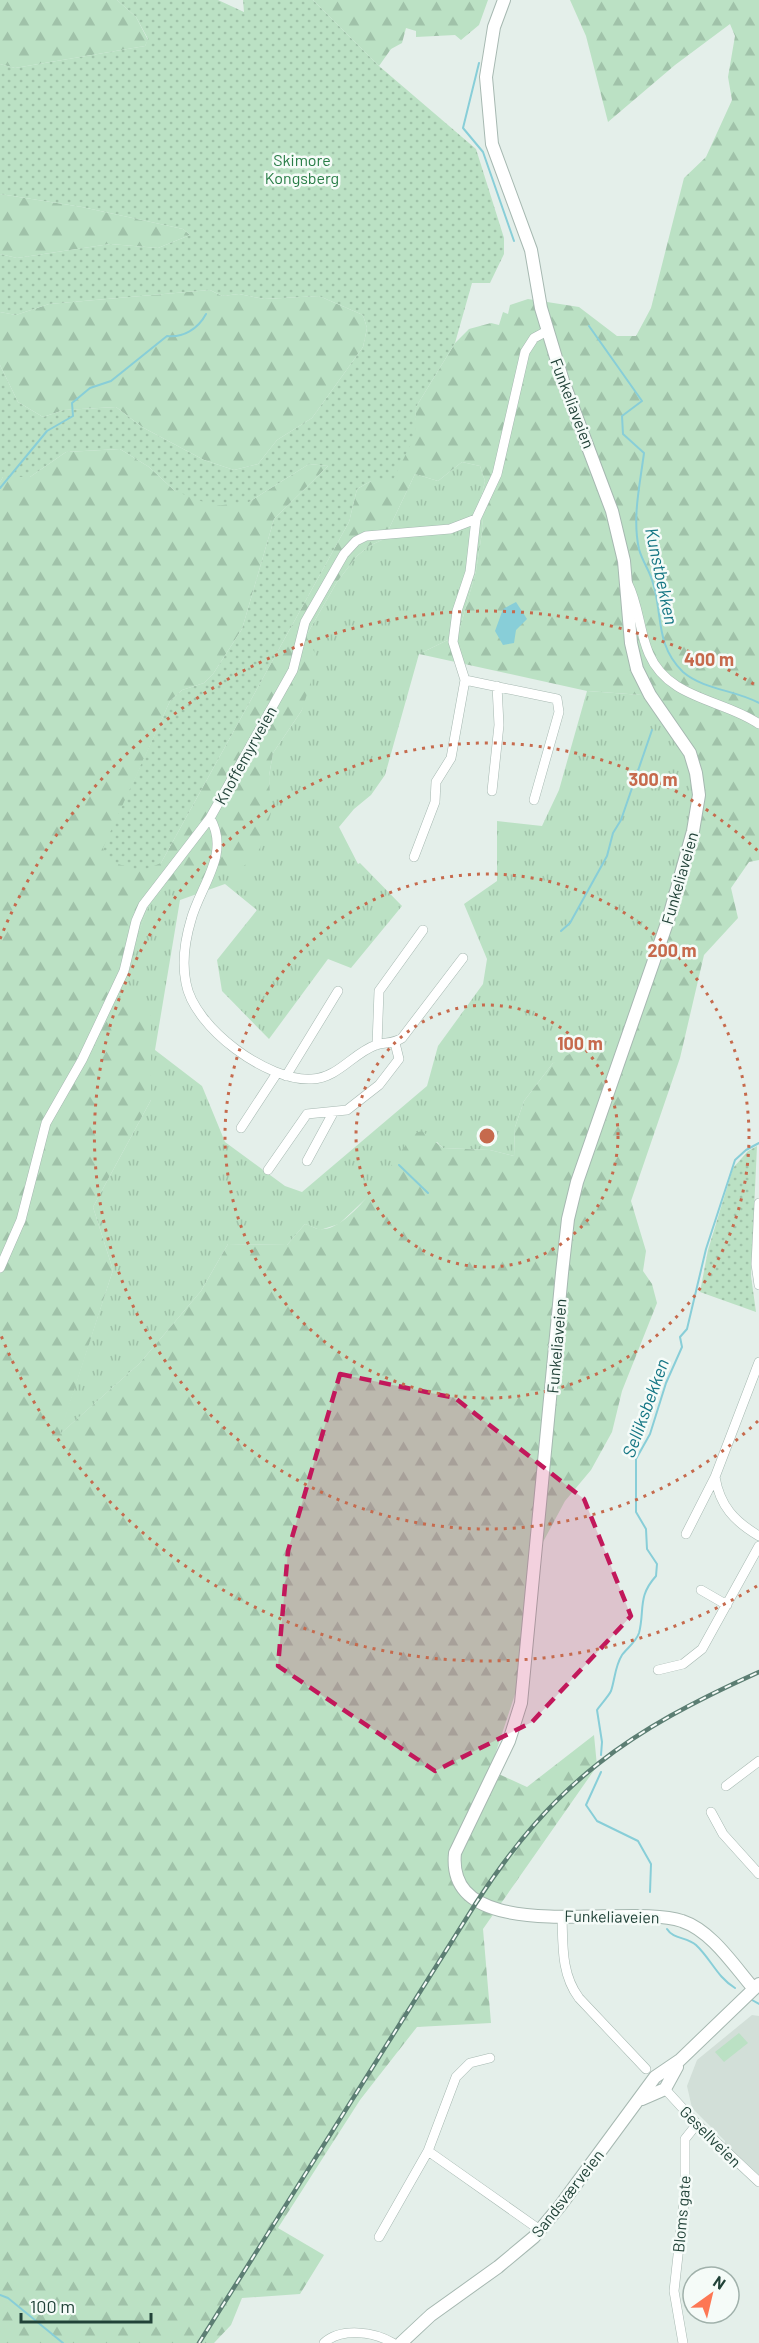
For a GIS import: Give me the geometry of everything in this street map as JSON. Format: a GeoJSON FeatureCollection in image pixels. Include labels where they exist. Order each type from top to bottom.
{"type":"FeatureCollection","features":[{"type":"Feature","properties":{"kind":"street","name":"Funkeliaveien"},"geometry":{"type":"LineString","coordinates":[[504,0],[489,49],[486,95],[489,127],[506,186],[531,250],[547,331],[563,381],[612,510],[626,581],[631,643],[637,669],[650,695],[690,753],[696,773],[698,806],[668,920],[571,1206],[562,1273],[521,1704],[510,1741],[462,1841],[463,1868],[473,1887],[505,1906],[556,1915],[653,1915],[686,1922],[707,1936],[756,1987]]}},
{"type":"Feature","properties":{"kind":"street"},"geometry":{"type":"LineString","coordinates":[[414,857],[435,802],[436,782],[451,758],[465,680],[453,642],[457,611],[470,572],[476,519],[497,474],[525,352],[534,338],[547,331]]}},
{"type":"Feature","properties":{"kind":"street","name":"Knoffemyrveien"},"geometry":{"type":"LineString","coordinates":[[0,1268],[21,1220],[46,1123],[82,1060],[124,971],[136,921],[143,904],[210,818],[293,670],[305,622],[344,554],[356,541],[375,534],[450,529],[476,519]]}},
{"type":"Feature","properties":{"kind":"street"},"geometry":{"type":"LineString","coordinates":[[626,581],[635,598],[649,655],[662,674],[693,696],[759,724]]}},
{"type":"Feature","properties":{"kind":"street"},"geometry":{"type":"LineString","coordinates":[[465,680],[557,699],[558,712],[534,800]]}},
{"type":"Feature","properties":{"kind":"street"},"geometry":{"type":"LineString","coordinates":[[492,791],[499,725],[497,686]]}},
{"type":"Feature","properties":{"kind":"street"},"geometry":{"type":"LineString","coordinates":[[210,818],[217,829],[218,848],[211,876],[191,920],[184,956],[186,985],[201,1015],[233,1048],[281,1075],[314,1079],[330,1075],[377,1045],[395,1043],[402,1038],[463,958]]}},
{"type":"Feature","properties":{"kind":"street"},"geometry":{"type":"LineString","coordinates":[[377,1045],[379,991],[423,930]]}},
{"type":"Feature","properties":{"kind":"street"},"geometry":{"type":"LineString","coordinates":[[241,1128],[281,1075],[338,991]]}},
{"type":"Feature","properties":{"kind":"street"},"geometry":{"type":"LineString","coordinates":[[268,1170],[308,1114],[333,1113],[354,1106],[387,1076],[399,1059],[395,1043]]}},
{"type":"Feature","properties":{"kind":"street"},"geometry":{"type":"LineString","coordinates":[[307,1161],[333,1113]]}},
{"type":"Feature","properties":{"kind":"street"},"geometry":{"type":"LineString","coordinates":[[759,1203],[756,1264],[759,1285]]}},
{"type":"Feature","properties":{"kind":"street"},"geometry":{"type":"LineString","coordinates":[[686,1534],[715,1477],[759,1362]]}},
{"type":"Feature","properties":{"kind":"street"},"geometry":{"type":"LineString","coordinates":[[715,1477],[719,1497],[728,1510],[744,1527],[759,1536]]}},
{"type":"Feature","properties":{"kind":"street"},"geometry":{"type":"LineString","coordinates":[[658,1670],[683,1664],[698,1653],[759,1546]]}},
{"type":"Feature","properties":{"kind":"street"},"geometry":{"type":"LineString","coordinates":[[700,1590],[727,1605]]}},
{"type":"Feature","properties":{"kind":"street"},"geometry":{"type":"LineString","coordinates":[[726,1786],[759,1761]]}},
{"type":"Feature","properties":{"kind":"street"},"geometry":{"type":"LineString","coordinates":[[711,1812],[723,1834],[759,1874]]}},
{"type":"Feature","properties":{"kind":"street"},"geometry":{"type":"LineString","coordinates":[[556,1915],[570,1985],[646,2069]]}},
{"type":"Feature","properties":{"kind":"street","name":"Sandsværveien"},"geometry":{"type":"LineString","coordinates":[[401,2343],[425,2319],[505,2261],[540,2230],[638,2100],[661,2083],[680,2060],[756,1987]]}},
{"type":"Feature","properties":{"kind":"street"},"geometry":{"type":"LineString","coordinates":[[379,2237],[428,2151],[456,2076],[470,2063],[490,2058]]}},
{"type":"Feature","properties":{"kind":"street","name":"Gesellveien"},"geometry":{"type":"LineString","coordinates":[[661,2083],[697,2124],[759,2182]]}},
{"type":"Feature","properties":{"kind":"street","name":"Bloms gate"},"geometry":{"type":"LineString","coordinates":[[683,2343],[674,2291],[685,2193],[685,2139],[697,2124]]}},
{"type":"Feature","properties":{"kind":"street"},"geometry":{"type":"LineString","coordinates":[[428,2151],[540,2230]]}},
{"type":"Feature","properties":{"kind":"street"},"geometry":{"type":"LineString","coordinates":[[324,2343],[351,2333],[378,2336],[393,2343]]}},
{"type":"Feature","properties":{"kind":"highlighted area"},"geometry":{"type":"Polygon","coordinates":[[[340,1374],[455,1398],[584,1499],[631,1616],[532,1722],[435,1771],[278,1666],[288,1551],[340,1374]]]}},
{"type":"Feature","properties":{"kind":"shaded area"},"geometry":{"type":"Polygon","coordinates":[[[752,2015],[759,2016],[759,2177],[725,2146],[725,2141],[692,2108],[687,2086],[697,2060],[752,2015]]]}},
{"type":"Feature","properties":{"kind":"green space"},"geometry":{"type":"Polygon","coordinates":[[[0,0],[117,0],[136,17],[148,40],[145,46],[15,68],[0,64],[0,0]]]}},
{"type":"Feature","properties":{"kind":"green space","name":"Skimore Kongsberg"},"geometry":{"type":"Polygon","coordinates":[[[117,0],[218,0],[244,12],[243,0],[313,0],[379,66],[476,149],[504,238],[504,254],[490,283],[472,283],[455,343],[416,407],[415,436],[393,480],[371,481],[357,489],[349,522],[161,863],[142,871],[118,864],[105,856],[103,848],[170,701],[182,690],[204,683],[213,674],[242,629],[274,519],[328,466],[309,464],[249,502],[214,506],[175,491],[149,467],[120,449],[66,452],[30,477],[3,477],[0,482],[0,365],[18,402],[43,417],[64,410],[116,407],[142,427],[204,460],[234,470],[258,464],[277,440],[312,418],[363,347],[367,328],[363,315],[319,296],[264,299],[239,294],[222,296],[210,290],[49,304],[16,315],[0,312],[0,254],[17,258],[110,244],[158,248],[190,235],[183,229],[82,207],[0,194],[0,64],[15,68],[145,46],[148,39],[136,17],[117,0]]]}},
{"type":"Feature","properties":{"kind":"green space"},"geometry":{"type":"Polygon","coordinates":[[[313,0],[488,0],[479,25],[461,40],[455,35],[416,37],[416,31],[406,28],[402,43],[391,49],[379,66],[313,0]]]}},
{"type":"Feature","properties":{"kind":"green space"},"geometry":{"type":"Polygon","coordinates":[[[570,0],[759,0],[759,860],[749,862],[731,888],[738,918],[704,955],[680,1058],[631,1201],[646,1251],[643,1271],[652,1284],[657,1303],[622,1391],[612,1432],[591,1470],[565,1501],[535,1557],[524,1667],[490,1770],[527,1787],[594,1735],[597,1766],[483,1929],[491,2023],[417,2027],[360,2100],[278,2228],[324,2255],[300,2294],[242,2298],[231,2325],[214,2343],[0,2343],[0,482],[3,477],[30,477],[66,452],[120,449],[149,467],[175,491],[249,502],[309,464],[328,466],[274,519],[242,629],[213,674],[204,683],[182,690],[170,701],[104,848],[161,863],[349,522],[357,489],[371,481],[414,436],[416,407],[455,343],[469,329],[491,323],[499,325],[503,312],[508,314],[510,305],[528,299],[579,307],[617,336],[636,336],[651,308],[684,178],[706,157],[732,100],[728,77],[735,36],[730,24],[675,65],[608,122],[586,36],[570,0]],[[462,462],[438,481],[415,474],[384,539],[369,546],[357,556],[337,582],[306,636],[318,659],[302,710],[273,753],[269,776],[271,813],[260,848],[248,864],[153,894],[114,1000],[151,1010],[151,1100],[93,1207],[113,1270],[60,1434],[139,1364],[201,1291],[228,1244],[287,1245],[305,1224],[318,1229],[331,1228],[344,1220],[372,1192],[415,1133],[422,1131],[443,1148],[490,1150],[514,1156],[515,1127],[524,1101],[553,1063],[575,1051],[623,1050],[676,901],[698,784],[672,724],[655,713],[642,695],[587,691],[419,654],[458,635],[476,571],[483,526],[480,502],[485,481],[480,466],[462,462]]]}},
{"type":"Feature","properties":{"kind":"green space"},"geometry":{"type":"Polygon","coordinates":[[[0,194],[82,207],[183,229],[190,235],[158,248],[110,244],[17,258],[0,254],[0,194]]]}},
{"type":"Feature","properties":{"kind":"green space"},"geometry":{"type":"Polygon","coordinates":[[[210,290],[222,296],[239,294],[264,299],[319,296],[363,315],[367,328],[363,347],[312,418],[277,440],[258,464],[234,470],[204,460],[142,427],[116,407],[64,410],[43,417],[18,402],[0,365],[0,312],[16,315],[49,304],[210,290]]]}},
{"type":"Feature","properties":{"kind":"green space"},"geometry":{"type":"Polygon","coordinates":[[[462,462],[480,466],[485,481],[480,502],[483,526],[476,571],[458,635],[419,654],[385,775],[371,795],[354,809],[339,827],[358,864],[360,863],[402,906],[351,968],[328,959],[269,1039],[222,991],[217,960],[257,910],[225,884],[180,900],[155,1050],[202,1086],[225,1142],[285,1186],[302,1192],[427,1086],[438,1046],[483,984],[487,959],[464,904],[497,881],[497,821],[542,826],[559,790],[587,691],[642,695],[655,713],[672,724],[682,742],[698,804],[623,1050],[553,1063],[524,1101],[515,1127],[514,1156],[490,1150],[443,1148],[437,1142],[389,1170],[373,1192],[339,1224],[320,1230],[305,1224],[287,1245],[228,1244],[201,1291],[139,1364],[59,1435],[113,1270],[93,1207],[151,1100],[113,1000],[153,894],[175,886],[270,813],[269,776],[273,753],[302,710],[306,636],[337,582],[357,556],[369,546],[384,539],[415,474],[438,481],[462,462]]]}},
{"type":"Feature","properties":{"kind":"green space"},"geometry":{"type":"Polygon","coordinates":[[[757,1146],[751,1276],[756,1312],[700,1292],[708,1250],[733,1168],[748,1151],[757,1146]]]}},
{"type":"Feature","properties":{"kind":"green space"},"geometry":{"type":"Polygon","coordinates":[[[739,2033],[748,2043],[724,2062],[715,2052],[739,2033]]]}},
{"type":"Feature","properties":{"kind":"water"},"geometry":{"type":"Polygon","coordinates":[[[516,602],[527,619],[516,630],[514,643],[503,645],[495,631],[503,609],[516,602]]]}},
{"type":"Feature","properties":{"kind":"waterway","name":"Kunstbekken"},"geometry":{"type":"LineString","coordinates":[[479,63],[463,128],[483,152],[514,241]]}},
{"type":"Feature","properties":{"kind":"waterway"},"geometry":{"type":"LineString","coordinates":[[0,488],[47,431],[73,416],[72,403],[90,388],[111,381],[167,336],[179,336],[190,331],[206,314]]}},
{"type":"Feature","properties":{"kind":"waterway","name":"Kunstbekken"},"geometry":{"type":"LineString","coordinates":[[589,326],[642,401],[622,416],[623,434],[644,453],[637,501],[637,537],[640,553],[653,583],[661,629],[668,651],[674,662],[691,678],[759,703]]}},
{"type":"Feature","properties":{"kind":"waterway"},"geometry":{"type":"LineString","coordinates":[[561,931],[570,923],[607,856],[613,833],[621,820],[652,730]]}},
{"type":"Feature","properties":{"kind":"waterway","name":"Selliksbekken"},"geometry":{"type":"LineString","coordinates":[[601,1755],[602,1742],[597,1710],[611,1691],[616,1668],[622,1655],[638,1636],[644,1597],[656,1576],[657,1564],[647,1549],[646,1529],[636,1512],[636,1459],[650,1434],[666,1383],[682,1347],[680,1337],[687,1329],[706,1249],[735,1160],[746,1150],[759,1143]]}},
{"type":"Feature","properties":{"kind":"waterway"},"geometry":{"type":"LineString","coordinates":[[399,1165],[428,1193]]}},
{"type":"Feature","properties":{"kind":"waterway","name":"Selliksbekken"},"geometry":{"type":"LineString","coordinates":[[601,1772],[586,1805],[597,1821],[638,1841],[651,1864],[650,1892]]}},
{"type":"Feature","properties":{"kind":"waterway","name":"Selliksbekken"},"geometry":{"type":"LineString","coordinates":[[667,1929],[673,1935],[696,1945],[723,1979],[735,1988]]}},
{"type":"Feature","properties":{"kind":"waterway","name":"Selliksbekken"},"geometry":{"type":"LineString","coordinates":[[752,2000],[759,2004]]}},
{"type":"Feature","properties":{"kind":"waterway"},"geometry":{"type":"LineString","coordinates":[[0,2295],[8,2298],[63,2343]]}},
{"type":"Feature","properties":{"kind":"railway"},"geometry":{"type":"LineString","coordinates":[[199,2343],[476,1903],[505,1860],[535,1824],[598,1764],[633,1739],[712,1694],[759,1672]]}}]}
